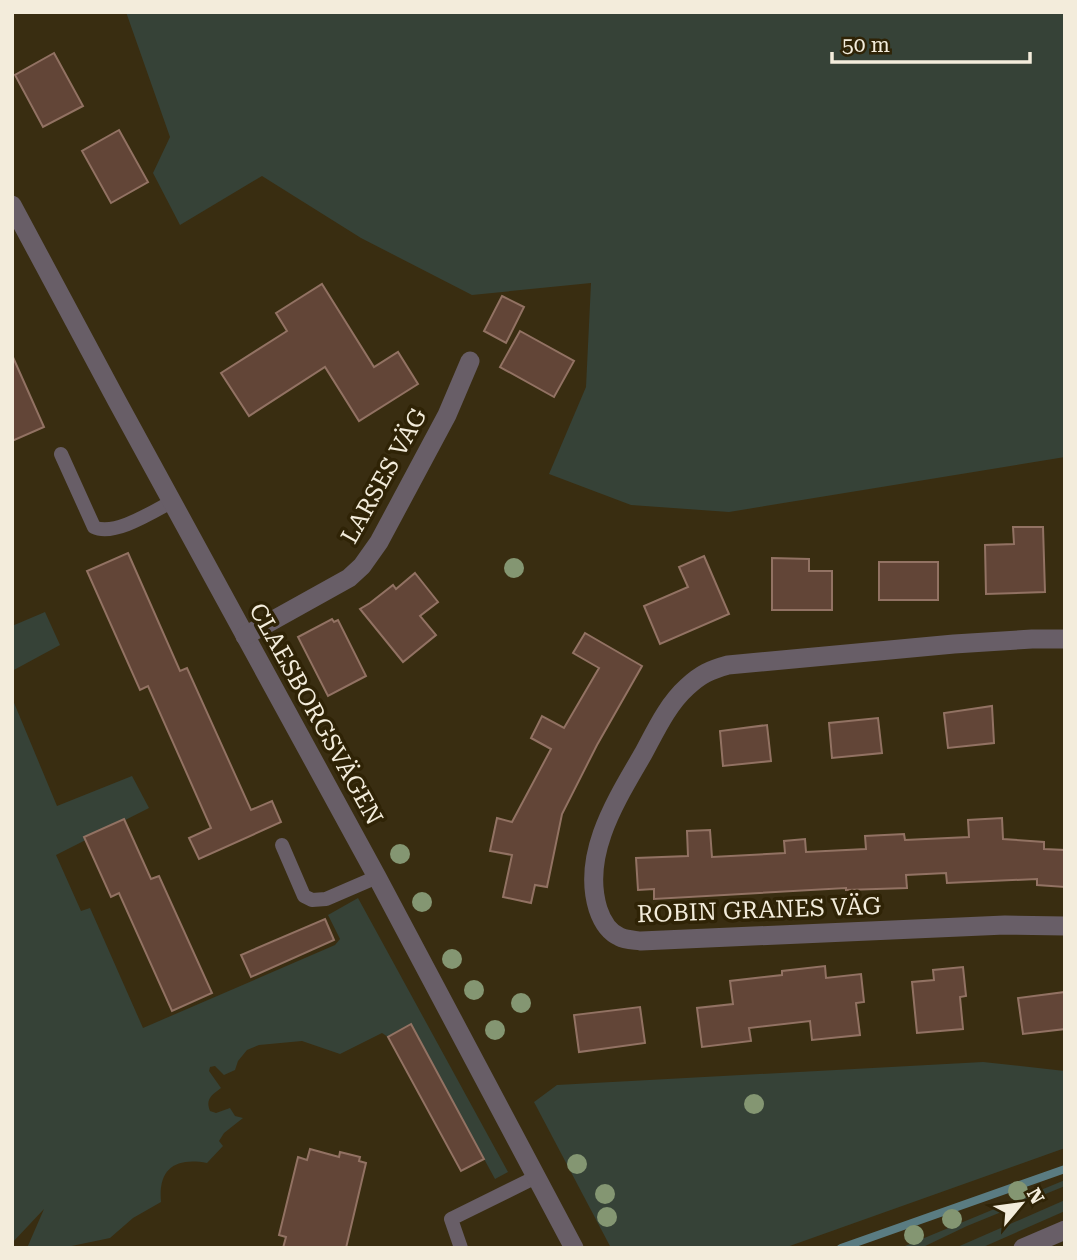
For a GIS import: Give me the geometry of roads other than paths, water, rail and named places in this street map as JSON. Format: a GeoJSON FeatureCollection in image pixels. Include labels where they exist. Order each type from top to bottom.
{"type":"FeatureCollection","features":[{"type":"Feature","properties":{"kind":"street","name":"CLAESBORGSVÄGEN"},"geometry":{"type":"LineString","coordinates":[[12,205],[377,877],[574,1248]]}},
{"type":"Feature","properties":{"kind":"street","name":"LARSES VÄG"},"geometry":{"type":"LineString","coordinates":[[245,636],[338,585],[362,566],[379,542],[447,415],[470,361]]}},
{"type":"Feature","properties":{"kind":"street","name":"ROBIN GRANES VÄG"},"geometry":{"type":"LineString","coordinates":[[1065,639],[1032,639],[738,664],[707,671],[685,689],[668,709],[631,774],[607,820],[598,847],[594,874],[596,901],[603,923],[619,937],[641,942],[1005,925],[1065,926]]}},
{"type":"Feature","properties":{"kind":"street"},"geometry":{"type":"LineString","coordinates":[[1023,1248],[1065,1230]]}},
{"type":"Feature","properties":{"kind":"lane"},"geometry":{"type":"LineString","coordinates":[[61,454],[94,527],[101,530],[118,527],[148,515],[173,501]]}},
{"type":"Feature","properties":{"kind":"lane"},"geometry":{"type":"LineString","coordinates":[[282,845],[304,896],[312,900],[326,899],[377,877]]}},
{"type":"Feature","properties":{"kind":"lane"},"geometry":{"type":"LineString","coordinates":[[461,1248],[451,1219],[536,1177]]}},
{"type":"Feature","properties":{"kind":"waterway"},"geometry":{"type":"LineString","coordinates":[[841,1248],[1065,1169]]}}]}
